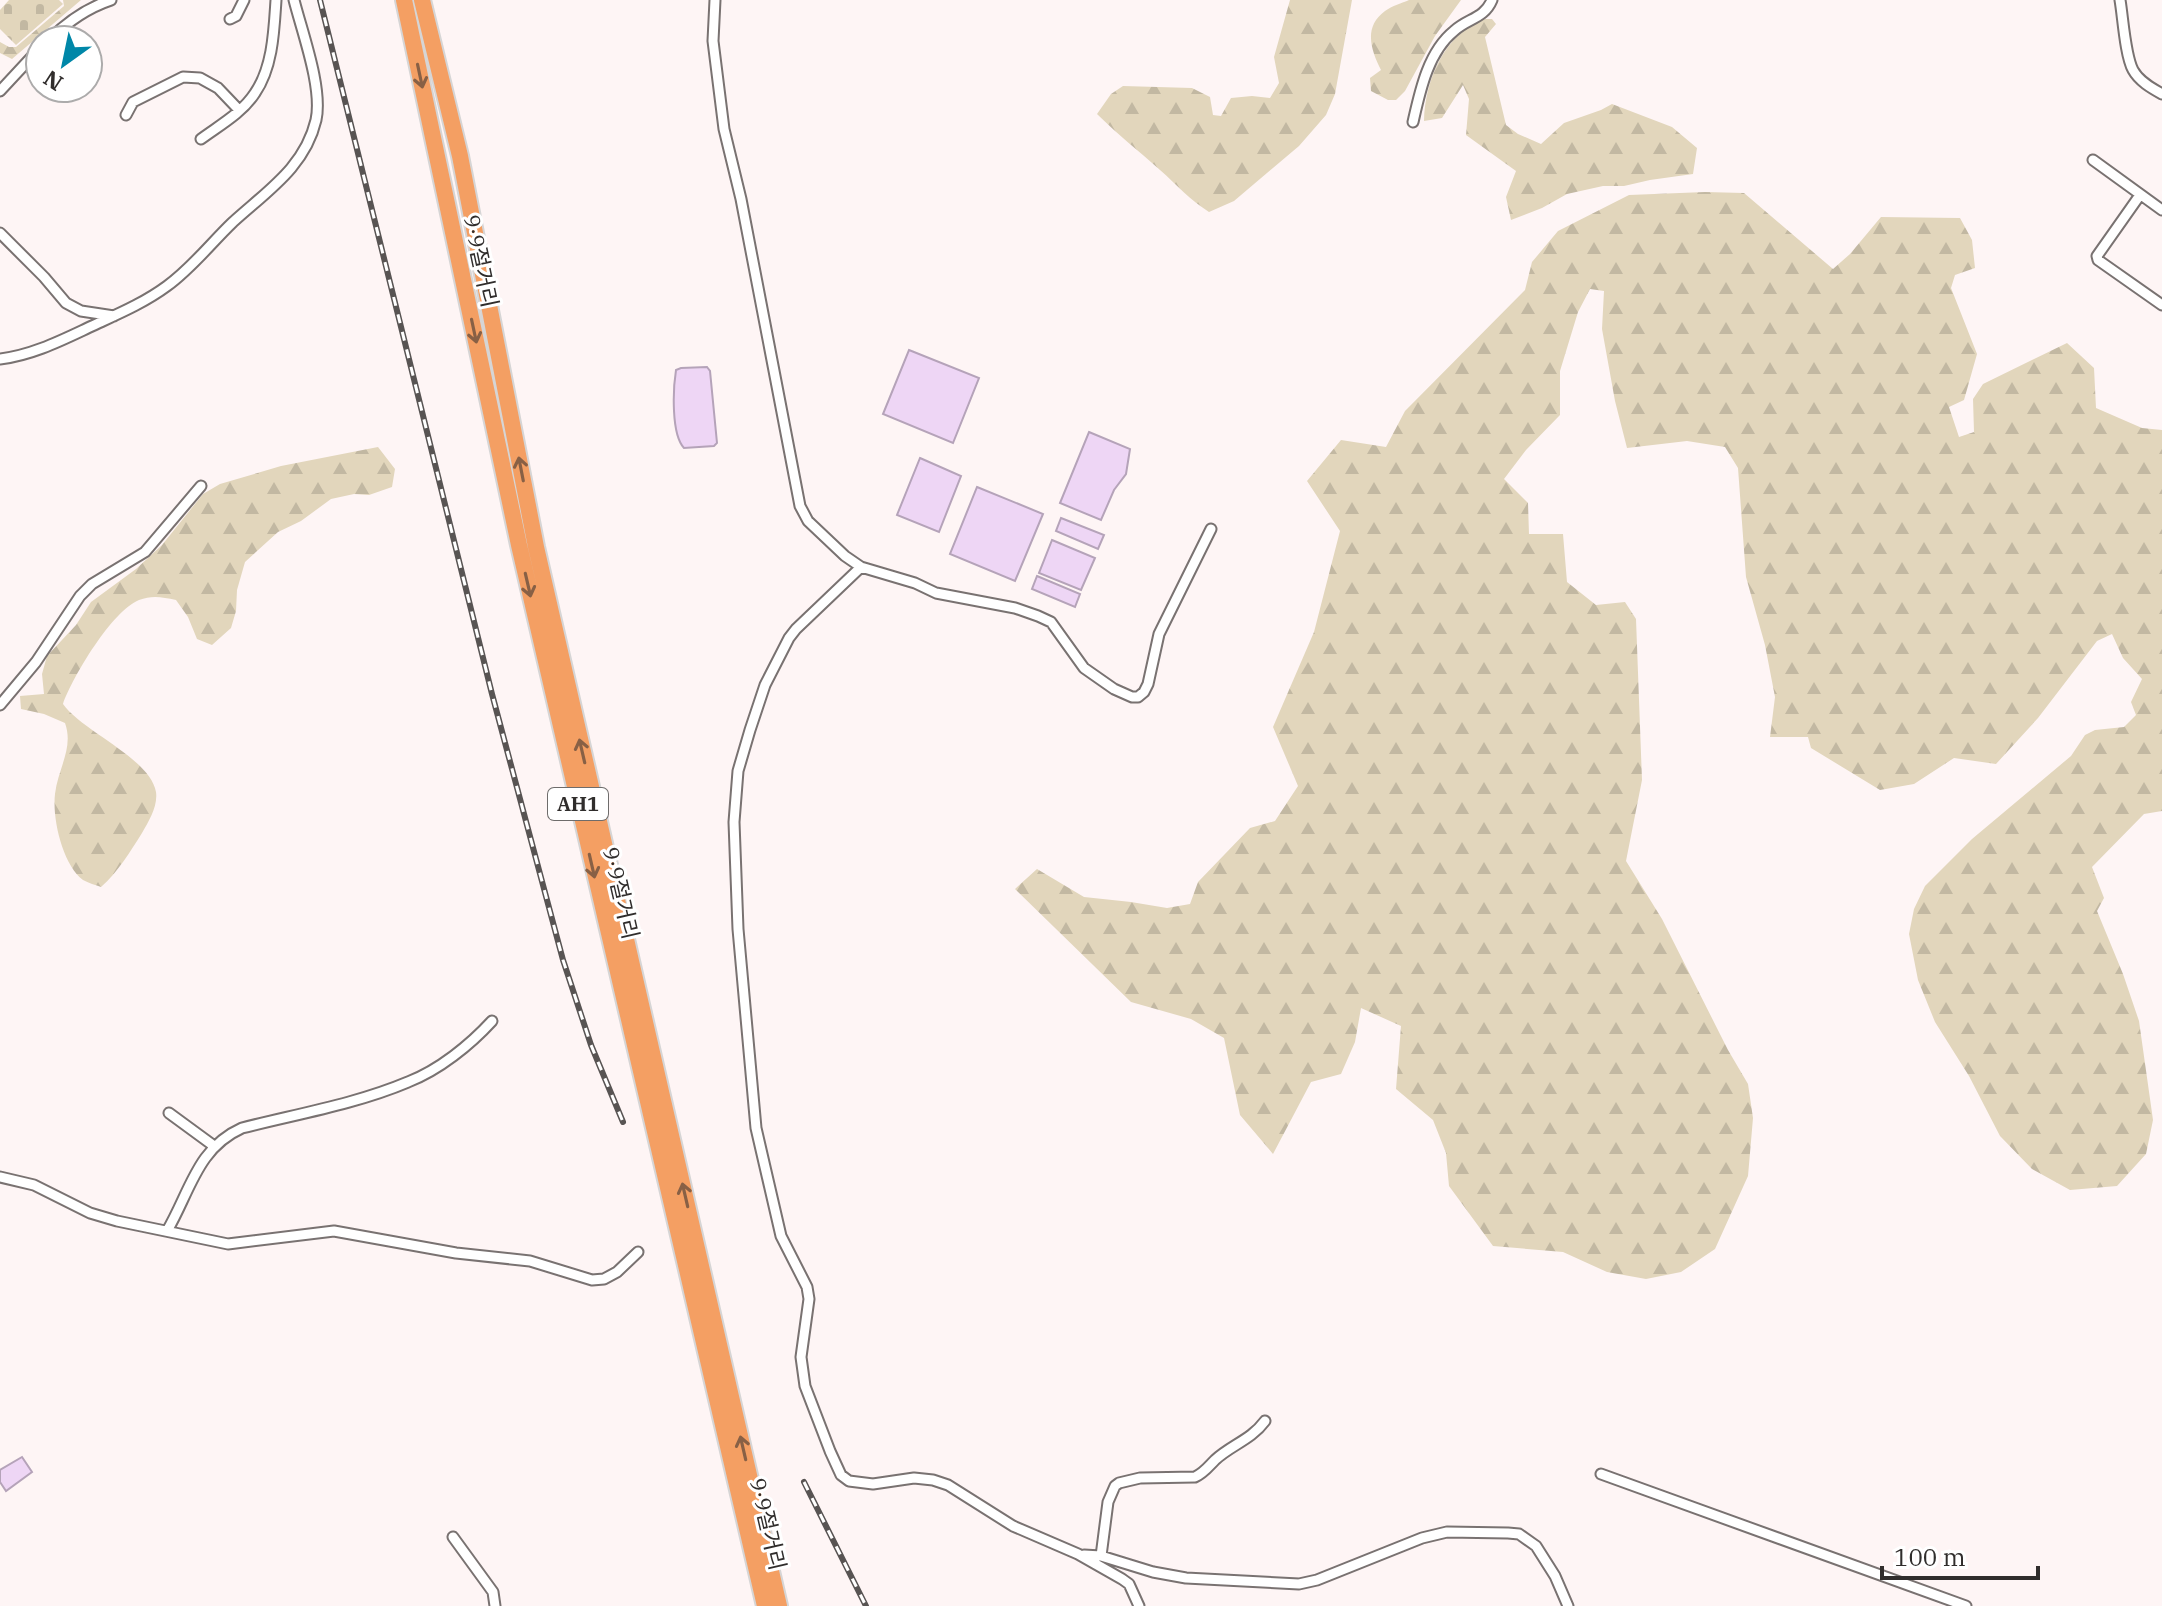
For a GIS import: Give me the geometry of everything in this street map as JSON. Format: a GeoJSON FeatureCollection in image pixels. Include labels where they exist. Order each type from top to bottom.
{"type":"FeatureCollection","features":[{"type":"Feature","properties":{"kind":"highway","name":"9·9절거리"},"geometry":{"type":"LineString","coordinates":[[404,0],[522,559],[765,1606]]}},
{"type":"Feature","properties":{"kind":"highway","name":"9·9절거리"},"geometry":{"type":"LineString","coordinates":[[422,0],[460,156],[536,547],[779,1606]]}},
{"type":"Feature","properties":{"kind":"street"},"geometry":{"type":"LineString","coordinates":[[68,24],[94,6],[111,0]]}},
{"type":"Feature","properties":{"kind":"street"},"geometry":{"type":"LineString","coordinates":[[230,19],[236,16],[244,0]]}},
{"type":"Feature","properties":{"kind":"street"},"geometry":{"type":"LineString","coordinates":[[201,139],[239,110],[256,92],[265,74],[276,0]]}},
{"type":"Feature","properties":{"kind":"street"},"geometry":{"type":"LineString","coordinates":[[0,359],[37,352],[147,300],[202,256],[233,223],[282,180],[311,138],[317,116],[318,96],[294,0]]}},
{"type":"Feature","properties":{"kind":"street"},"geometry":{"type":"LineString","coordinates":[[715,0],[713,41],[724,129],[741,199],[800,506],[808,521],[861,567],[915,583],[936,593],[1015,608],[1051,622],[1084,668],[1114,689],[1132,697],[1138,697],[1148,684],[1159,634],[1211,529]]}},
{"type":"Feature","properties":{"kind":"street"},"geometry":{"type":"LineString","coordinates":[[1413,122],[1423,84],[1438,49],[1455,29],[1487,11],[1492,0]]}},
{"type":"Feature","properties":{"kind":"street"},"geometry":{"type":"LineString","coordinates":[[2120,0],[2133,70],[2145,84],[2162,94]]}},
{"type":"Feature","properties":{"kind":"street"},"geometry":{"type":"LineString","coordinates":[[0,91],[24,65]]}},
{"type":"Feature","properties":{"kind":"street"},"geometry":{"type":"LineString","coordinates":[[126,115],[133,102],[183,77],[200,78],[218,88],[239,110]]}},
{"type":"Feature","properties":{"kind":"street"},"geometry":{"type":"LineString","coordinates":[[2093,160],[2162,210]]}},
{"type":"Feature","properties":{"kind":"street"},"geometry":{"type":"LineString","coordinates":[[2140,195],[2097,256],[2098,260],[2162,305]]}},
{"type":"Feature","properties":{"kind":"street"},"geometry":{"type":"LineString","coordinates":[[0,233],[66,303],[81,311],[114,316]]}},
{"type":"Feature","properties":{"kind":"street"},"geometry":{"type":"LineString","coordinates":[[0,705],[36,662],[80,596],[92,584],[145,552],[201,486]]}},
{"type":"Feature","properties":{"kind":"street"},"geometry":{"type":"LineString","coordinates":[[861,567],[796,629],[765,685],[738,771],[734,822],[738,929],[756,1128],[781,1236],[807,1287],[809,1299],[801,1357],[805,1386],[841,1475],[849,1481],[873,1484],[914,1478],[948,1485],[1013,1526],[1103,1566],[1129,1584],[1139,1606]]}},
{"type":"Feature","properties":{"kind":"street"},"geometry":{"type":"LineString","coordinates":[[167,1231],[181,1208],[195,1173],[226,1135],[410,1082],[462,1050],[492,1021]]}},
{"type":"Feature","properties":{"kind":"street"},"geometry":{"type":"LineString","coordinates":[[169,1113],[214,1146]]}},
{"type":"Feature","properties":{"kind":"street"},"geometry":{"type":"LineString","coordinates":[[0,1177],[34,1185],[90,1213],[228,1244],[334,1231],[456,1253],[530,1261],[592,1280],[604,1279],[617,1272],[638,1252]]}},
{"type":"Feature","properties":{"kind":"street"},"geometry":{"type":"LineString","coordinates":[[1101,1556],[1108,1502],[1115,1486],[1140,1478],[1195,1477],[1257,1432],[1265,1421]]}},
{"type":"Feature","properties":{"kind":"street"},"geometry":{"type":"LineString","coordinates":[[1601,1474],[1966,1606]]}},
{"type":"Feature","properties":{"kind":"street"},"geometry":{"type":"LineString","coordinates":[[1078,1554],[1101,1556],[1153,1572],[1186,1578],[1299,1584],[1317,1580],[1422,1538],[1447,1532],[1519,1534],[1536,1546],[1555,1576],[1568,1606]]}},
{"type":"Feature","properties":{"kind":"street"},"geometry":{"type":"LineString","coordinates":[[453,1537],[493,1592],[495,1606]]}},
{"type":"Feature","properties":{"kind":"green space"},"geometry":{"type":"Polygon","coordinates":[[[9,0],[59,0],[63,4],[40,24],[24,24],[24,38],[16,45],[0,29],[0,10],[9,0]]]}},
{"type":"Feature","properties":{"kind":"green space"},"geometry":{"type":"Polygon","coordinates":[[[63,0],[81,0],[53,24],[43,24],[64,6],[63,0]]]}},
{"type":"Feature","properties":{"kind":"green space"},"geometry":{"type":"Polygon","coordinates":[[[1290,0],[1352,0],[1335,94],[1326,115],[1299,146],[1234,201],[1209,212],[1097,114],[1111,94],[1123,86],[1192,88],[1210,97],[1213,115],[1221,116],[1231,98],[1270,98],[1279,83],[1274,57],[1290,0]]]}},
{"type":"Feature","properties":{"kind":"green space"},"geometry":{"type":"Polygon","coordinates":[[[1409,0],[1461,0],[1435,36],[1405,91],[1396,100],[1388,100],[1371,91],[1370,78],[1381,70],[1374,55],[1371,31],[1385,11],[1409,0]]]}},
{"type":"Feature","properties":{"kind":"green space"},"geometry":{"type":"Polygon","coordinates":[[[1485,19],[1492,19],[1496,24],[1485,37],[1506,125],[1518,134],[1541,144],[1564,123],[1612,104],[1672,127],[1697,148],[1693,174],[1567,194],[1511,220],[1506,197],[1516,171],[1466,135],[1469,99],[1463,85],[1442,118],[1424,121],[1428,90],[1440,60],[1458,36],[1485,19]]]}},
{"type":"Feature","properties":{"kind":"green space"},"geometry":{"type":"Polygon","coordinates":[[[24,40],[24,49],[12,59],[0,53],[0,42],[16,47],[24,40]]]}},
{"type":"Feature","properties":{"kind":"green space"},"geometry":{"type":"Polygon","coordinates":[[[1744,193],[1833,269],[1881,217],[1960,218],[1972,240],[1975,268],[1955,275],[1951,288],[1977,354],[1964,400],[1949,407],[1959,437],[1974,432],[1973,399],[1983,384],[2067,343],[2094,368],[2096,408],[2142,428],[2162,430],[2162,811],[2144,814],[2092,867],[2104,898],[2097,911],[2139,1021],[2153,1120],[2146,1154],[2117,1186],[2070,1190],[2032,1169],[2000,1136],[1969,1076],[1935,1022],[1918,980],[1909,934],[1914,909],[1925,886],[1972,839],[2071,756],[2085,735],[2095,730],[2124,727],[2136,715],[2131,702],[2142,679],[2123,658],[2112,634],[2097,641],[2038,718],[1996,764],[1954,758],[1914,784],[1880,790],[1811,748],[1808,737],[1770,737],[1775,697],[1765,645],[1746,577],[1738,468],[1725,447],[1687,441],[1627,448],[1602,329],[1604,291],[1590,289],[1578,312],[1560,371],[1560,415],[1526,450],[1504,479],[1528,503],[1529,534],[1563,534],[1567,582],[1596,605],[1625,602],[1636,619],[1642,780],[1626,861],[1662,919],[1748,1084],[1753,1118],[1748,1176],[1715,1249],[1681,1272],[1646,1279],[1607,1272],[1563,1252],[1493,1246],[1449,1186],[1446,1153],[1433,1120],[1396,1089],[1401,1026],[1361,1008],[1355,1042],[1341,1074],[1311,1082],[1273,1154],[1240,1115],[1224,1038],[1191,1019],[1131,1002],[1015,889],[1037,869],[1084,897],[1167,908],[1190,904],[1198,882],[1250,828],[1275,821],[1298,786],[1273,727],[1314,632],[1340,531],[1307,481],[1341,440],[1386,447],[1405,411],[1525,290],[1532,262],[1558,231],[1629,195],[1744,193]]]}},
{"type":"Feature","properties":{"kind":"green space"},"geometry":{"type":"Polygon","coordinates":[[[378,447],[395,469],[392,487],[369,495],[354,494],[331,499],[301,521],[278,532],[245,562],[231,628],[212,645],[197,639],[188,617],[176,600],[153,597],[128,606],[95,646],[75,677],[63,704],[85,725],[142,768],[151,780],[156,797],[147,824],[113,875],[101,887],[83,880],[65,853],[55,816],[55,794],[68,741],[65,723],[21,709],[20,696],[44,694],[42,674],[47,656],[76,625],[91,602],[136,569],[162,545],[203,494],[220,484],[281,466],[378,447]]]}},
{"type":"Feature","properties":{"kind":"shaded area"},"geometry":{"type":"Polygon","coordinates":[[[909,350],[979,378],[953,443],[883,414],[909,350]]]}},
{"type":"Feature","properties":{"kind":"shaded area"},"geometry":{"type":"Polygon","coordinates":[[[707,367],[710,371],[717,443],[714,446],[684,448],[675,422],[676,370],[707,367]]]}},
{"type":"Feature","properties":{"kind":"shaded area"},"geometry":{"type":"Polygon","coordinates":[[[1089,432],[1130,449],[1126,474],[1114,490],[1101,520],[1060,503],[1089,432]]]}},
{"type":"Feature","properties":{"kind":"shaded area"},"geometry":{"type":"Polygon","coordinates":[[[920,458],[961,476],[939,532],[897,515],[920,458]]]}},
{"type":"Feature","properties":{"kind":"shaded area"},"geometry":{"type":"Polygon","coordinates":[[[977,487],[1043,514],[1015,581],[950,554],[977,487]]]}},
{"type":"Feature","properties":{"kind":"shaded area"},"geometry":{"type":"Polygon","coordinates":[[[1061,518],[1104,535],[1098,549],[1056,531],[1061,518]]]}},
{"type":"Feature","properties":{"kind":"shaded area"},"geometry":{"type":"Polygon","coordinates":[[[1052,540],[1095,558],[1081,590],[1039,573],[1052,540]]]}},
{"type":"Feature","properties":{"kind":"shaded area"},"geometry":{"type":"Polygon","coordinates":[[[1037,576],[1080,594],[1075,607],[1032,589],[1037,576]]]}},
{"type":"Feature","properties":{"kind":"shaded area"},"geometry":{"type":"Polygon","coordinates":[[[22,1457],[32,1472],[6,1491],[0,1482],[0,1470],[22,1457]]]}},
{"type":"Feature","properties":{"kind":"railway"},"geometry":{"type":"LineString","coordinates":[[320,0],[492,694],[563,960],[591,1045],[623,1122]]}},
{"type":"Feature","properties":{"kind":"railway"},"geometry":{"type":"LineString","coordinates":[[804,1482],[866,1606]]}}]}
